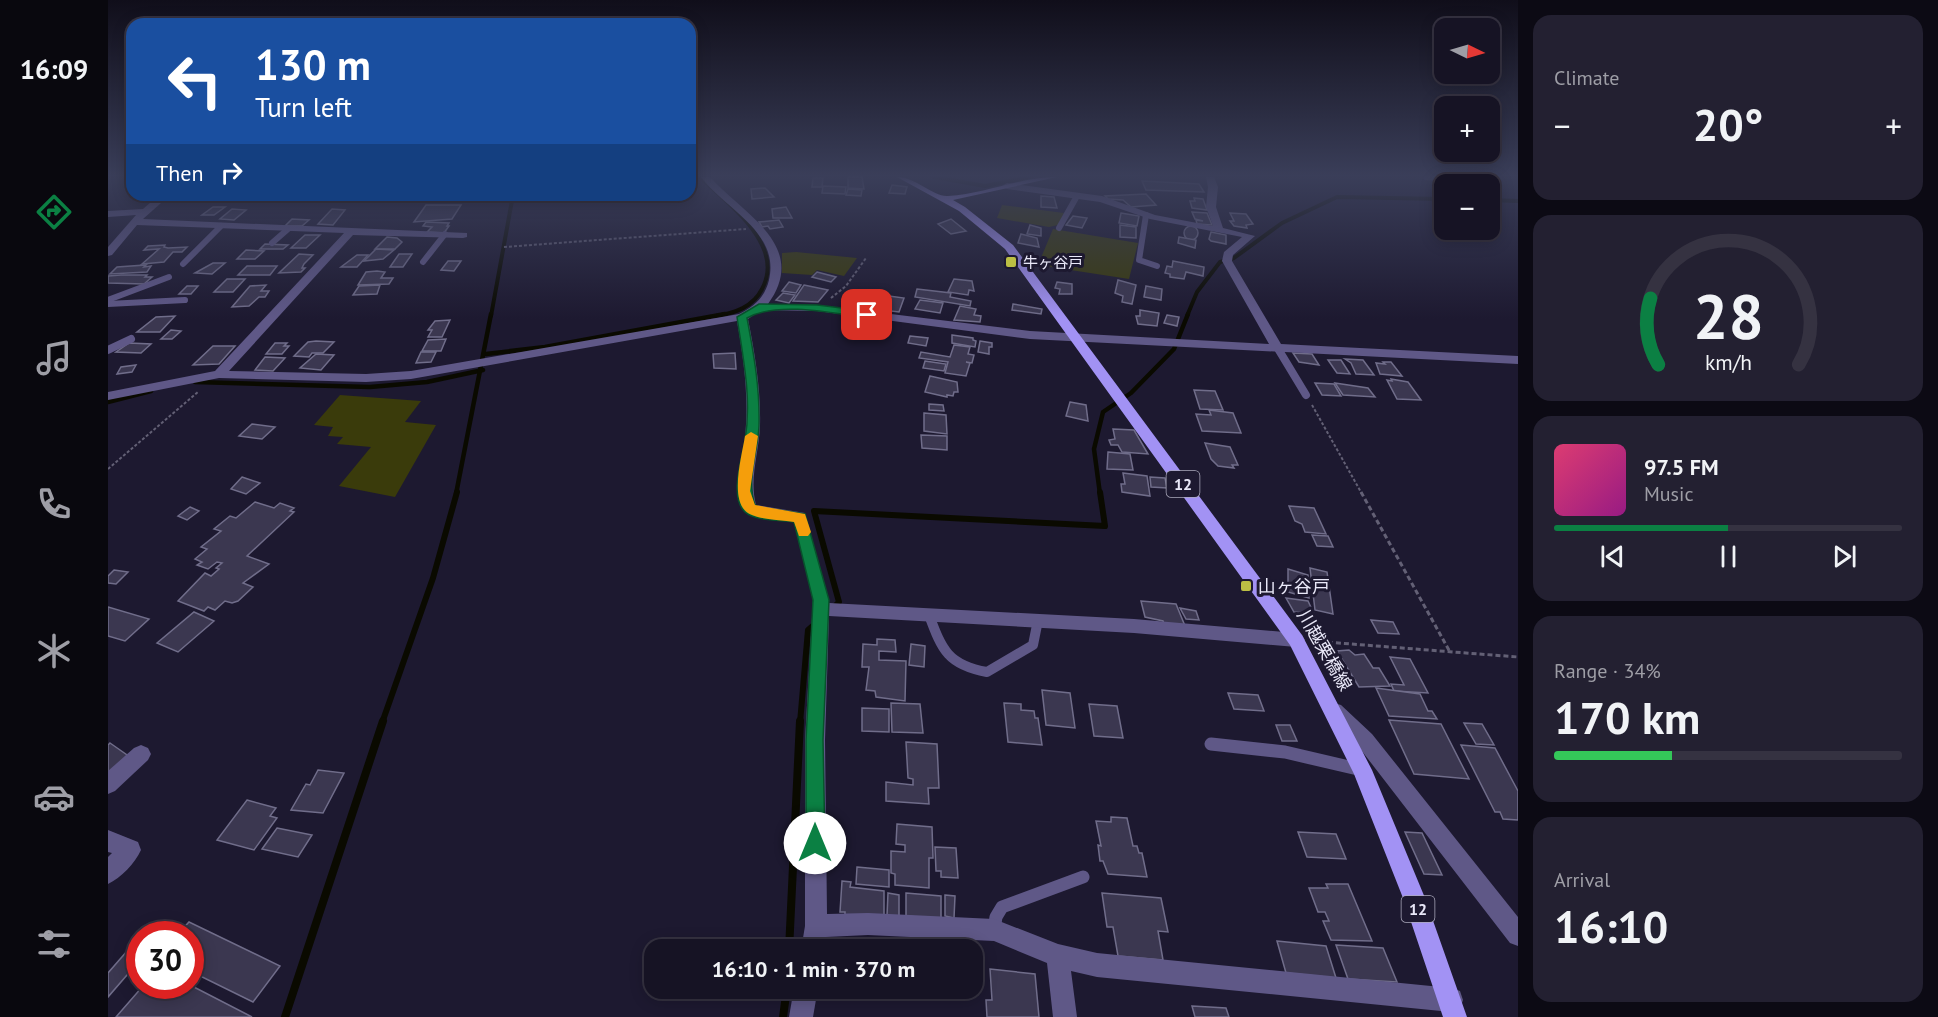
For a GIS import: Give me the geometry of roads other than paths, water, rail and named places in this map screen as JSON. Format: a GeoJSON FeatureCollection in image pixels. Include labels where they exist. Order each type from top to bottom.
{"type":"FeatureCollection","features":[{"type":"Feature","properties":{"kind":"main road","name":"川越栗橋線"},"geometry":{"type":"LineString","coordinates":[[983,224],[1009,247],[1296,640],[1362,770],[1414,898],[1453,1008]]}},
{"type":"Feature","properties":{"kind":"street"},"geometry":{"type":"LineString","coordinates":[[108,253],[132,224]]}},
{"type":"Feature","properties":{"kind":"street"},"geometry":{"type":"LineString","coordinates":[[187,224],[463,235]]}},
{"type":"Feature","properties":{"kind":"street"},"geometry":{"type":"LineString","coordinates":[[108,396],[219,374],[366,378],[411,375],[742,317],[759,308],[770,296],[779,267],[777,253],[755,224]]}},
{"type":"Feature","properties":{"kind":"street"},"geometry":{"type":"LineString","coordinates":[[1192,224],[1250,236],[1227,258],[1277,347]]}},
{"type":"Feature","properties":{"kind":"street"},"geometry":{"type":"LineString","coordinates":[[1217,224],[1219,230]]}},
{"type":"Feature","properties":{"kind":"street"},"geometry":{"type":"LineString","coordinates":[[219,374],[350,232]]}},
{"type":"Feature","properties":{"kind":"street"},"geometry":{"type":"LineString","coordinates":[[759,308],[817,308],[998,333],[1518,360]]}},
{"type":"Feature","properties":{"kind":"street"},"geometry":{"type":"LineString","coordinates":[[742,317],[754,388],[753,429],[744,491],[749,508],[755,512],[800,517],[821,609],[815,740],[816,926],[814,939]]}},
{"type":"Feature","properties":{"kind":"street"},"geometry":{"type":"LineString","coordinates":[[821,609],[1038,620],[1296,640]]}},
{"type":"Feature","properties":{"kind":"street"},"geometry":{"type":"LineString","coordinates":[[1334,711],[1365,740],[1518,935]]}},
{"type":"Feature","properties":{"kind":"street"},"geometry":{"type":"LineString","coordinates":[[108,784],[141,753]]}},
{"type":"Feature","properties":{"kind":"street"},"geometry":{"type":"LineString","coordinates":[[108,842],[130,850],[108,873]]}},
{"type":"Feature","properties":{"kind":"street"},"geometry":{"type":"LineString","coordinates":[[816,926],[868,924],[994,930],[1058,956],[1097,964],[1453,1008]]}},
{"type":"Feature","properties":{"kind":"street"},"geometry":{"type":"LineString","coordinates":[[1058,956],[1065,1017]]}},
{"type":"Feature","properties":{"kind":"street"},"geometry":{"type":"LineString","coordinates":[[801,1017],[804,999]]}},
{"type":"Feature","properties":{"kind":"lane"},"geometry":{"type":"LineString","coordinates":[[1059,228],[1061,224]]}},
{"type":"Feature","properties":{"kind":"lane"},"geometry":{"type":"LineString","coordinates":[[1145,224],[1139,260],[1157,266]]}},
{"type":"Feature","properties":{"kind":"lane"},"geometry":{"type":"LineString","coordinates":[[183,264],[220,226]]}},
{"type":"Feature","properties":{"kind":"lane"},"geometry":{"type":"LineString","coordinates":[[272,243],[288,229]]}},
{"type":"Feature","properties":{"kind":"lane"},"geometry":{"type":"LineString","coordinates":[[423,262],[445,234]]}},
{"type":"Feature","properties":{"kind":"lane"},"geometry":{"type":"LineString","coordinates":[[108,302],[169,277]]}},
{"type":"Feature","properties":{"kind":"lane"},"geometry":{"type":"LineString","coordinates":[[108,302],[185,300]]}},
{"type":"Feature","properties":{"kind":"lane"},"geometry":{"type":"LineString","coordinates":[[108,350],[131,339]]}},
{"type":"Feature","properties":{"kind":"lane"},"geometry":{"type":"LineString","coordinates":[[1277,347],[1306,395]]}},
{"type":"Feature","properties":{"kind":"lane"},"geometry":{"type":"LineString","coordinates":[[929,615],[942,649],[955,664],[987,672],[1033,645],[1038,620]]}},
{"type":"Feature","properties":{"kind":"lane"},"geometry":{"type":"LineString","coordinates":[[1211,744],[1285,752],[1362,770]]}},
{"type":"Feature","properties":{"kind":"lane"},"geometry":{"type":"LineString","coordinates":[[994,930],[996,917],[1002,907],[1083,877]]}},
{"type":"Feature","properties":{"kind":"waterway"},"geometry":{"type":"LineString","coordinates":[[491,316],[508,224]]}},
{"type":"Feature","properties":{"kind":"waterway"},"geometry":{"type":"LineString","coordinates":[[716,316],[743,308],[754,300],[762,289],[767,273],[766,257],[760,241],[748,224]]}},
{"type":"Feature","properties":{"kind":"waterway"},"geometry":{"type":"LineString","coordinates":[[1187,316],[1197,292],[1220,262],[1234,258],[1280,224]]}},
{"type":"Feature","properties":{"kind":"waterway"},"geometry":{"type":"LineString","coordinates":[[480,371],[491,314]]}},
{"type":"Feature","properties":{"kind":"waterway"},"geometry":{"type":"LineString","coordinates":[[486,354],[545,347],[725,314]]}},
{"type":"Feature","properties":{"kind":"waterway"},"geometry":{"type":"LineString","coordinates":[[1100,494],[1094,449],[1103,412],[1131,393],[1174,349],[1188,314]]}},
{"type":"Feature","properties":{"kind":"waterway"},"geometry":{"type":"LineString","coordinates":[[195,382],[370,387],[427,382],[480,371]]}},
{"type":"Feature","properties":{"kind":"waterway"},"geometry":{"type":"LineString","coordinates":[[456,494],[480,371]]}},
{"type":"Feature","properties":{"kind":"waterway"},"geometry":{"type":"LineString","coordinates":[[108,402],[151,391]]}},
{"type":"Feature","properties":{"kind":"waterway"},"geometry":{"type":"LineString","coordinates":[[382,723],[433,578],[457,492]]}},
{"type":"Feature","properties":{"kind":"waterway"},"geometry":{"type":"LineString","coordinates":[[833,608],[839,602],[814,511],[1105,526],[1100,492]]}},
{"type":"Feature","properties":{"kind":"waterway"},"geometry":{"type":"LineString","coordinates":[[800,723],[808,630],[815,624]]}},
{"type":"Feature","properties":{"kind":"waterway"},"geometry":{"type":"LineString","coordinates":[[285,1017],[383,721]]}},
{"type":"Feature","properties":{"kind":"waterway"},"geometry":{"type":"LineString","coordinates":[[790,939],[800,721]]}},
{"type":"Feature","properties":{"kind":"waterway"},"geometry":{"type":"LineString","coordinates":[[783,1017],[785,999]]}},
{"type":"Feature","properties":{"kind":"place","name":"牛ヶ谷戸"},"geometry":{"type":"Point","coordinates":[1011,262]}},
{"type":"Feature","properties":{"kind":"place","name":"山ヶ谷戸"},"geometry":{"type":"Point","coordinates":[1246,586]}}]}
